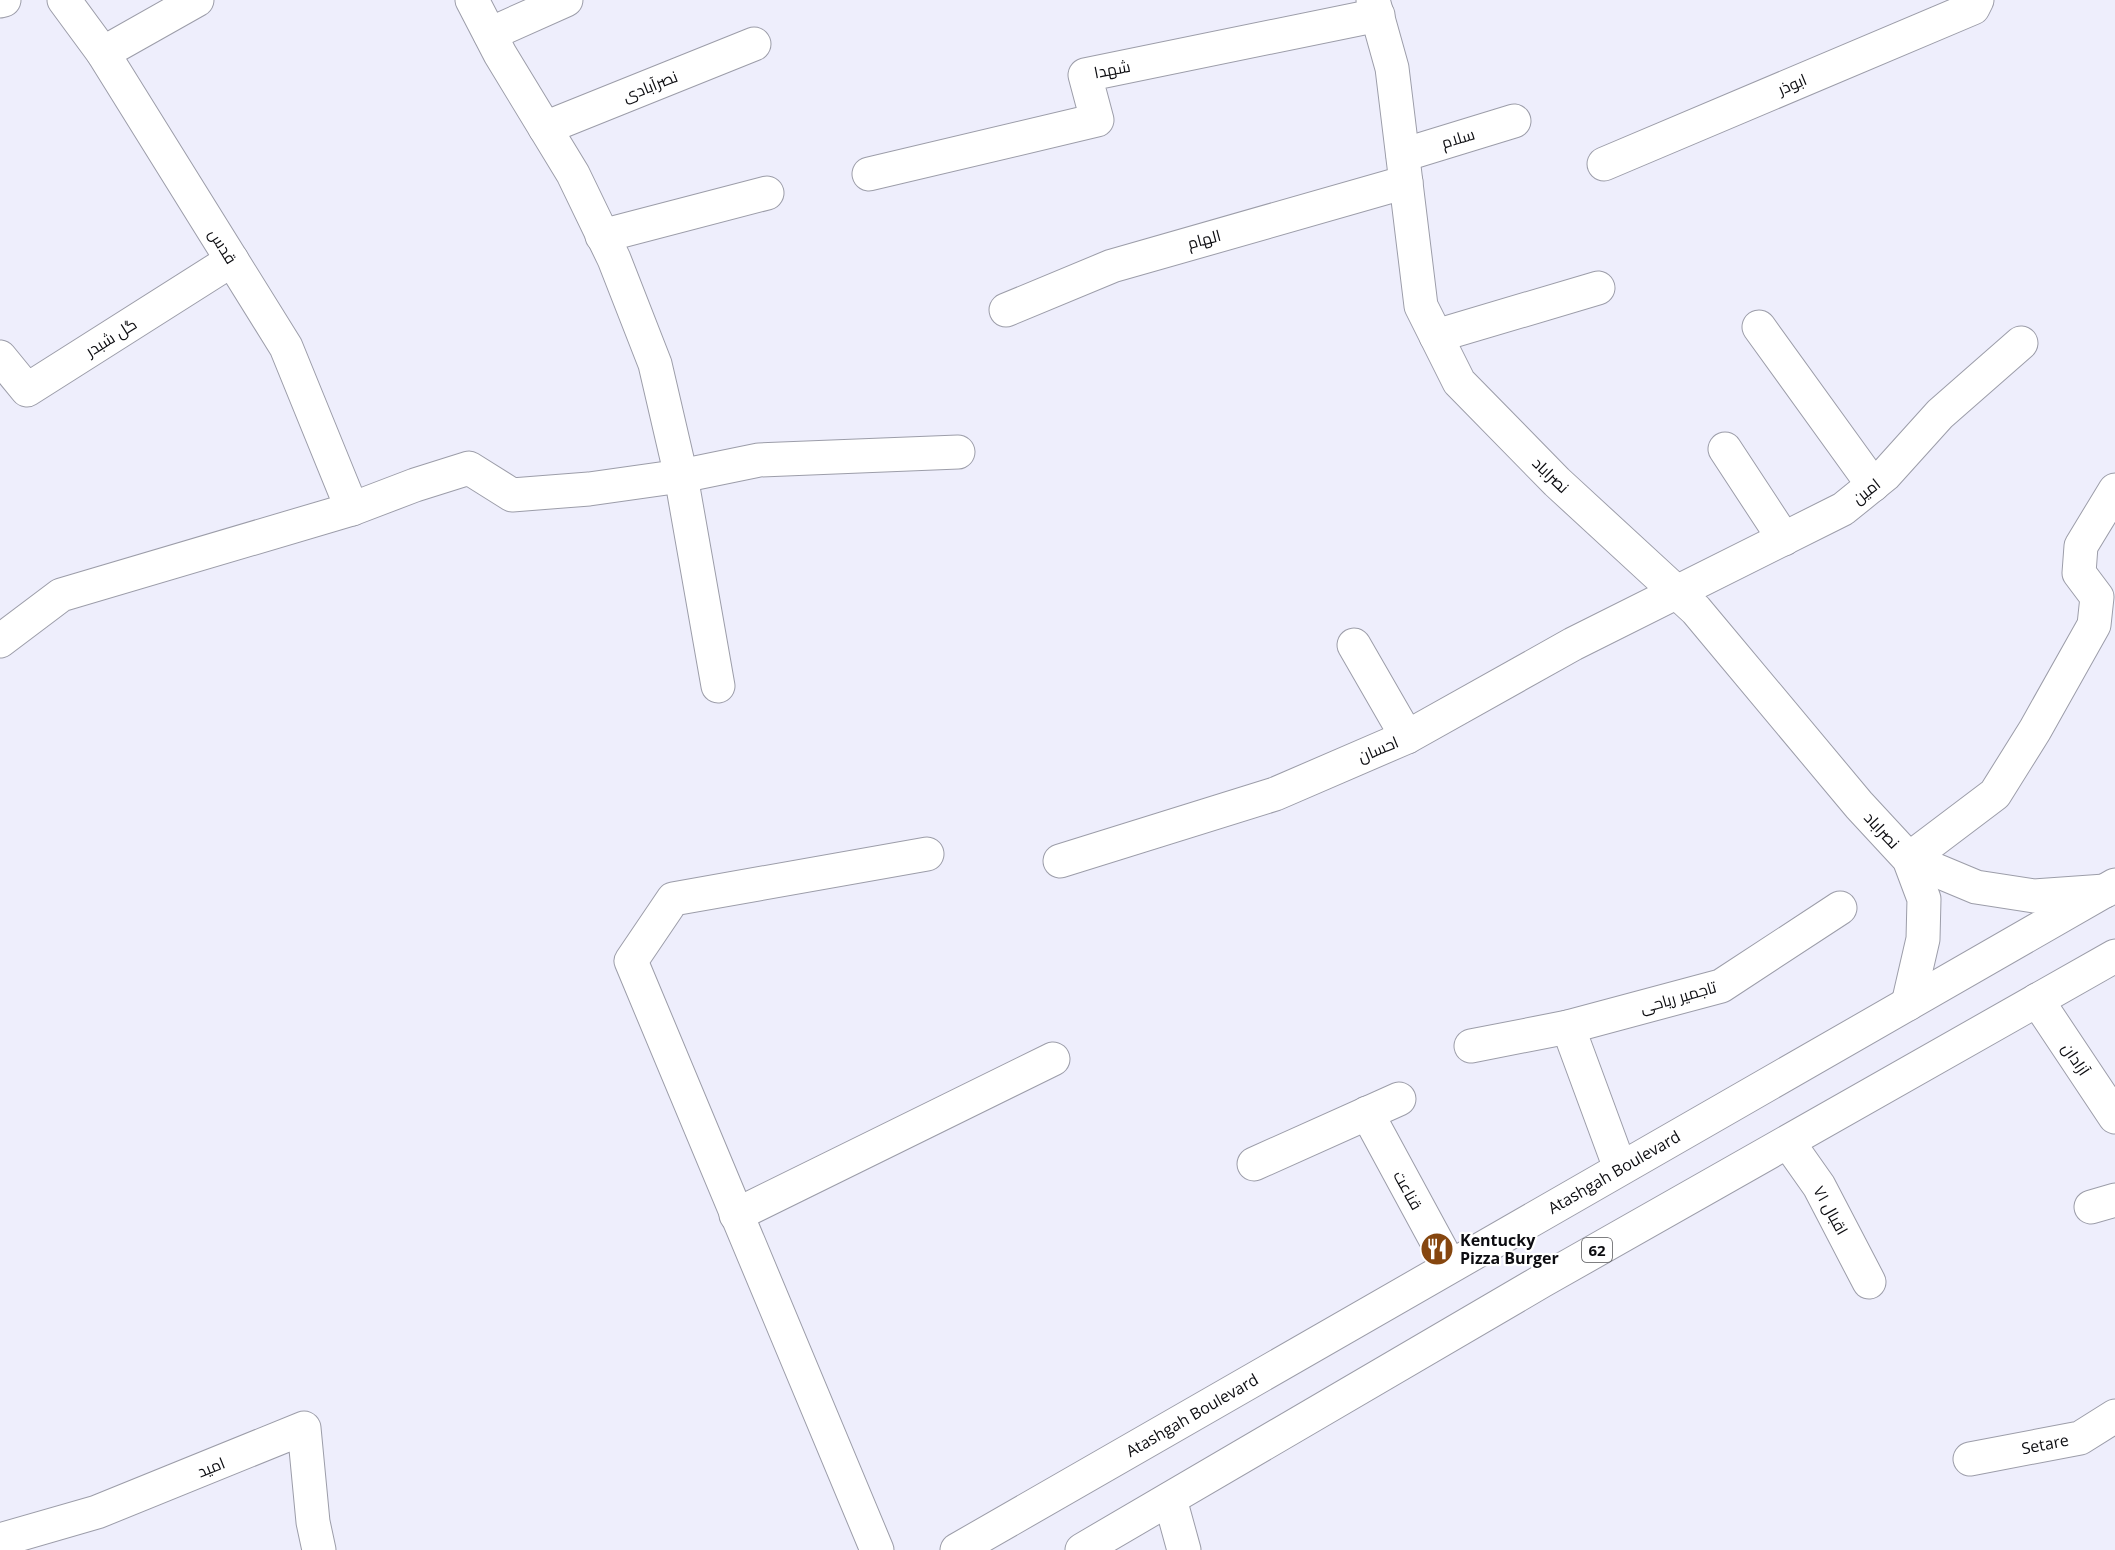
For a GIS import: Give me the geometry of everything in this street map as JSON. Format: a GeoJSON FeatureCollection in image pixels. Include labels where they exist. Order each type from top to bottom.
{"type":"FeatureCollection","features":[{"type":"Feature","properties":{"kind":"street","name":"قدس"},"geometry":{"type":"LineString","coordinates":[[64,0],[103,53],[286,347],[352,509]]}},
{"type":"Feature","properties":{"kind":"street"},"geometry":{"type":"LineString","coordinates":[[103,53],[197,0]]}},
{"type":"Feature","properties":{"kind":"street"},"geometry":{"type":"LineString","coordinates":[[472,0],[573,174],[614,259],[655,364],[681,476],[718,686]]}},
{"type":"Feature","properties":{"kind":"street"},"geometry":{"type":"LineString","coordinates":[[490,34],[566,0]]}},
{"type":"Feature","properties":{"kind":"street","name":"ابوذر"},"geometry":{"type":"LineString","coordinates":[[1604,164],[1973,8],[1977,0]]}},
{"type":"Feature","properties":{"kind":"street","name":"نصراباد"},"geometry":{"type":"LineString","coordinates":[[1375,8],[1392,68],[1421,306],[1459,382],[1557,482],[1696,610],[1859,805],[1909,859]]}},
{"type":"Feature","properties":{"kind":"street","name":"شهدا"},"geometry":{"type":"LineString","coordinates":[[869,174],[1096,120],[1085,75],[1375,8]]}},
{"type":"Feature","properties":{"kind":"street","name":"نصرآبادی"},"geometry":{"type":"LineString","coordinates":[[545,128],[754,44]]}},
{"type":"Feature","properties":{"kind":"street","name":"سلام"},"geometry":{"type":"LineString","coordinates":[[1404,168],[1514,122]]}},
{"type":"Feature","properties":{"kind":"street","name":"الهام"},"geometry":{"type":"LineString","coordinates":[[1006,310],[1112,266],[1404,168]]}},
{"type":"Feature","properties":{"kind":"street"},"geometry":{"type":"LineString","coordinates":[[602,236],[767,193]]}},
{"type":"Feature","properties":{"kind":"street","name":"گل شبدر"},"geometry":{"type":"LineString","coordinates":[[0,357],[27,390],[232,260]]}},
{"type":"Feature","properties":{"kind":"street"},"geometry":{"type":"LineString","coordinates":[[1436,336],[1598,288]]}},
{"type":"Feature","properties":{"kind":"street"},"geometry":{"type":"LineString","coordinates":[[1759,327],[1873,485]]}},
{"type":"Feature","properties":{"kind":"street","name":"امین"},"geometry":{"type":"LineString","coordinates":[[1677,592],[1843,509],[1886,475],[1940,414],[2021,343]]}},
{"type":"Feature","properties":{"kind":"street"},"geometry":{"type":"LineString","coordinates":[[1725,449],[1784,539]]}},
{"type":"Feature","properties":{"kind":"street"},"geometry":{"type":"LineString","coordinates":[[0,642],[61,595],[352,509],[415,484],[470,468],[512,495],[589,489],[681,476],[759,460],[958,452]]}},
{"type":"Feature","properties":{"kind":"street"},"geometry":{"type":"LineString","coordinates":[[1909,859],[1995,794],[2035,730],[2094,626],[2106,603],[2079,573],[2081,546],[2115,490]]}},
{"type":"Feature","properties":{"kind":"street","name":"احسان"},"geometry":{"type":"LineString","coordinates":[[1060,861],[1275,794],[1407,737],[1573,644],[1677,592]]}},
{"type":"Feature","properties":{"kind":"street"},"geometry":{"type":"LineString","coordinates":[[1354,645],[1407,737]]}},
{"type":"Feature","properties":{"kind":"street"},"geometry":{"type":"LineString","coordinates":[[877,1550],[631,961],[673,899],[927,854]]}},
{"type":"Feature","properties":{"kind":"street"},"geometry":{"type":"LineString","coordinates":[[1909,859],[1976,887],[2034,896],[2110,888]]}},
{"type":"Feature","properties":{"kind":"street"},"geometry":{"type":"LineString","coordinates":[[1908,1004],[1923,939],[1924,899],[1909,859]]}},
{"type":"Feature","properties":{"kind":"street","name":"Atashgah Boulevard"},"geometry":{"type":"LineString","coordinates":[[957,1550],[2110,888]]}},
{"type":"Feature","properties":{"kind":"street","name":"تاجمیر ریاحی"},"geometry":{"type":"LineString","coordinates":[[1471,1046],[1568,1027],[1721,986],[1840,908]]}},
{"type":"Feature","properties":{"kind":"street","name":"62"},"geometry":{"type":"LineString","coordinates":[[1082,1550],[1542,1281],[2115,956]]}},
{"type":"Feature","properties":{"kind":"street","name":"آزادان"},"geometry":{"type":"LineString","coordinates":[[2037,1000],[2115,1117]]}},
{"type":"Feature","properties":{"kind":"street"},"geometry":{"type":"LineString","coordinates":[[1568,1027],[1620,1168]]}},
{"type":"Feature","properties":{"kind":"street"},"geometry":{"type":"LineString","coordinates":[[736,1215],[1053,1059]]}},
{"type":"Feature","properties":{"kind":"street"},"geometry":{"type":"LineString","coordinates":[[1254,1164],[1399,1099]]}},
{"type":"Feature","properties":{"kind":"street","name":"قناعت"},"geometry":{"type":"LineString","coordinates":[[1366,1113],[1450,1266]]}},
{"type":"Feature","properties":{"kind":"street","name":"۷۱ اقبال"},"geometry":{"type":"LineString","coordinates":[[1788,1142],[1819,1186],[1869,1282]]}},
{"type":"Feature","properties":{"kind":"street","name":"Setare"},"geometry":{"type":"LineString","coordinates":[[1970,1459],[2080,1438],[2115,1416]]}},
{"type":"Feature","properties":{"kind":"street","name":"امید"},"geometry":{"type":"LineString","coordinates":[[17,1541],[96,1512],[304,1428],[313,1522],[319,1550]]}},
{"type":"Feature","properties":{"kind":"street"},"geometry":{"type":"LineString","coordinates":[[1170,1499],[1184,1550]]}},
{"type":"Feature","properties":{"kind":"place","name":"Kentucky Pizza Burger"},"geometry":{"type":"Point","coordinates":[1437,1249]}}]}
